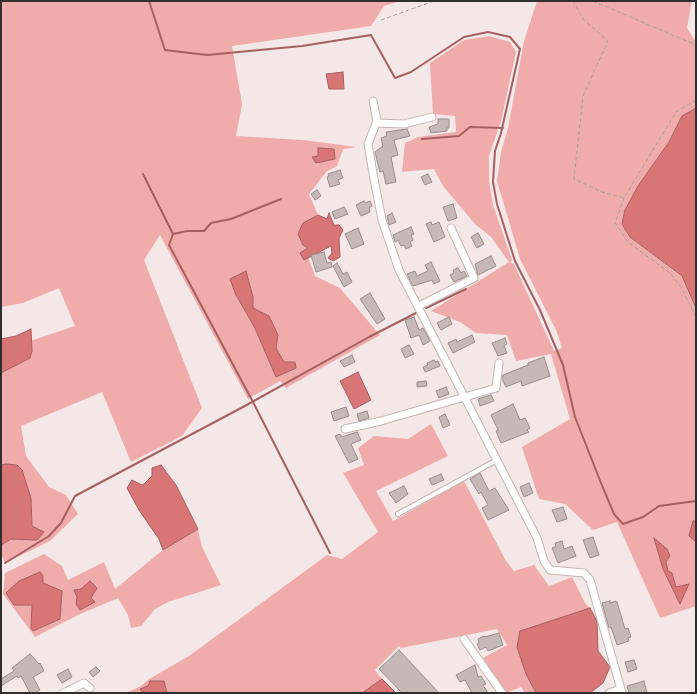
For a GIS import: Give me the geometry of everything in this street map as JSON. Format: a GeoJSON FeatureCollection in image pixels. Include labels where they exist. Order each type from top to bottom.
{"type":"FeatureCollection","features":[{"type":"Feature","properties":{"kind":"street"},"geometry":{"type":"LineString","coordinates":[[373,101],[377,121],[368,144],[382,220],[399,270],[537,538],[544,561],[550,570],[584,573],[590,580],[622,691],[609,693]]}},
{"type":"Feature","properties":{"kind":"street"},"geometry":{"type":"LineString","coordinates":[[376,123],[404,124],[432,117]]}},
{"type":"Feature","properties":{"kind":"street"},"geometry":{"type":"LineString","coordinates":[[419,306],[474,278],[451,228]]}},
{"type":"Feature","properties":{"kind":"street"},"geometry":{"type":"LineString","coordinates":[[346,429],[381,421],[496,388],[498,363]]}},
{"type":"Feature","properties":{"kind":"street"},"geometry":{"type":"LineString","coordinates":[[464,639],[502,693]]}},
{"type":"Feature","properties":{"kind":"street"},"geometry":{"type":"LineString","coordinates":[[64,693],[84,683],[90,688]]}},
{"type":"Feature","properties":{"kind":"lane"},"geometry":{"type":"LineString","coordinates":[[398,514],[497,460]]}},
{"type":"Feature","properties":{"kind":"path"},"geometry":{"type":"LineString","coordinates":[[381,20],[434,1]]}},
{"type":"Feature","properties":{"kind":"path"},"geometry":{"type":"LineString","coordinates":[[573,1],[583,19],[608,41],[583,96],[574,179],[602,192],[624,198]]}},
{"type":"Feature","properties":{"kind":"path"},"geometry":{"type":"LineString","coordinates":[[593,1],[696,45]]}},
{"type":"Feature","properties":{"kind":"path"},"geometry":{"type":"LineString","coordinates":[[696,100],[676,112],[624,198],[615,223],[629,243],[670,273],[681,287],[696,317]]}},
{"type":"Feature","properties":{"kind":"shaded area"},"geometry":{"type":"Polygon","coordinates":[[[1,1],[401,1],[384,6],[371,26],[232,46],[242,104],[236,136],[303,140],[357,147],[343,149],[337,166],[327,171],[309,194],[318,215],[303,223],[298,234],[303,245],[309,248],[304,260],[308,257],[315,276],[340,288],[380,335],[286,388],[280,381],[248,399],[160,235],[144,260],[202,408],[182,436],[131,462],[102,392],[21,426],[26,456],[49,487],[66,495],[78,514],[50,541],[5,563],[1,553],[2,544],[11,539],[37,540],[32,526],[31,498],[6,464],[1,465],[1,373],[30,358],[32,351],[30,341],[75,326],[59,288],[23,303],[1,307],[1,1]]]}},
{"type":"Feature","properties":{"kind":"shaded area"},"geometry":{"type":"Polygon","coordinates":[[[537,1],[692,1],[687,28],[696,42],[696,108],[682,116],[669,142],[638,186],[625,210],[622,224],[630,237],[682,277],[696,308],[696,606],[660,618],[617,522],[593,530],[565,504],[539,499],[522,447],[570,419],[551,354],[516,361],[507,335],[476,333],[460,322],[431,311],[509,262],[491,237],[475,224],[443,186],[434,169],[402,172],[405,143],[418,137],[456,132],[455,116],[433,114],[430,63],[464,40],[489,36],[510,42],[516,52],[501,121],[489,156],[489,181],[493,205],[512,260],[510,262],[514,264],[554,351],[562,348],[556,330],[520,259],[497,181],[501,152],[508,128],[524,41],[537,1]]]}},
{"type":"Feature","properties":{"kind":"shaded area"},"geometry":{"type":"Polygon","coordinates":[[[343,72],[344,89],[329,89],[326,74],[343,72]]]}},
{"type":"Feature","properties":{"kind":"shaded area"},"geometry":{"type":"Polygon","coordinates":[[[696,108],[696,308],[682,276],[630,237],[622,224],[625,210],[638,186],[669,142],[682,116],[696,108]]]}},
{"type":"Feature","properties":{"kind":"shaded area"},"geometry":{"type":"Polygon","coordinates":[[[318,148],[334,149],[335,159],[316,163],[312,157],[318,156],[318,148]]]}},
{"type":"Feature","properties":{"kind":"shaded area"},"geometry":{"type":"Polygon","coordinates":[[[329,213],[334,225],[339,225],[343,230],[339,238],[340,257],[333,261],[328,258],[332,253],[331,246],[304,260],[300,253],[308,248],[303,245],[298,234],[303,223],[318,215],[327,219],[329,213]]]}},
{"type":"Feature","properties":{"kind":"shaded area"},"geometry":{"type":"Polygon","coordinates":[[[246,271],[253,297],[253,308],[269,316],[278,335],[276,348],[284,362],[295,362],[296,368],[276,377],[254,326],[236,295],[230,279],[246,271]]]}},
{"type":"Feature","properties":{"kind":"shaded area"},"geometry":{"type":"Polygon","coordinates":[[[31,329],[32,351],[30,358],[1,373],[1,339],[16,336],[31,329]]]}},
{"type":"Feature","properties":{"kind":"shaded area"},"geometry":{"type":"Polygon","coordinates":[[[358,372],[371,400],[354,409],[340,381],[358,372]]]}},
{"type":"Feature","properties":{"kind":"shaded area"},"geometry":{"type":"Polygon","coordinates":[[[431,424],[448,456],[376,491],[393,521],[464,481],[506,561],[514,571],[534,565],[549,586],[572,577],[585,603],[590,608],[520,631],[526,674],[536,693],[525,693],[521,687],[506,693],[483,658],[507,645],[497,629],[401,648],[399,646],[375,670],[382,679],[362,693],[126,693],[141,686],[149,679],[189,656],[327,555],[342,559],[378,532],[343,473],[364,465],[358,448],[374,436],[408,439],[431,424]]]}},
{"type":"Feature","properties":{"kind":"shaded area"},"geometry":{"type":"Polygon","coordinates":[[[1,465],[17,465],[22,470],[31,498],[32,526],[44,532],[37,540],[11,539],[1,545],[1,465]]]}},
{"type":"Feature","properties":{"kind":"shaded area"},"geometry":{"type":"Polygon","coordinates":[[[161,465],[176,485],[198,529],[163,550],[159,539],[139,510],[127,488],[132,480],[142,485],[144,484],[152,476],[152,468],[161,465]]]}},
{"type":"Feature","properties":{"kind":"shaded area"},"geometry":{"type":"Polygon","coordinates":[[[693,521],[696,521],[696,542],[689,536],[693,521]]]}},
{"type":"Feature","properties":{"kind":"shaded area"},"geometry":{"type":"Polygon","coordinates":[[[198,529],[202,547],[221,585],[168,602],[155,609],[141,626],[131,628],[128,615],[118,598],[80,614],[35,637],[3,594],[5,573],[44,554],[62,566],[68,580],[104,562],[115,589],[163,550],[198,529]]]}},
{"type":"Feature","properties":{"kind":"shaded area"},"geometry":{"type":"Polygon","coordinates":[[[654,538],[667,549],[670,556],[666,562],[668,571],[672,573],[676,587],[689,584],[680,604],[663,569],[654,538]]]}},
{"type":"Feature","properties":{"kind":"shaded area"},"geometry":{"type":"Polygon","coordinates":[[[40,572],[43,576],[43,583],[62,591],[60,619],[33,631],[31,628],[32,605],[14,605],[6,593],[19,581],[40,572]]]}},
{"type":"Feature","properties":{"kind":"shaded area"},"geometry":{"type":"Polygon","coordinates":[[[90,581],[97,588],[91,598],[95,602],[80,610],[76,604],[77,597],[74,590],[81,589],[90,581]]]}},
{"type":"Feature","properties":{"kind":"shaded area"},"geometry":{"type":"Polygon","coordinates":[[[590,608],[597,621],[598,651],[610,667],[603,683],[590,693],[536,693],[526,674],[517,647],[520,631],[590,608]]]}},
{"type":"Feature","properties":{"kind":"shaded area"},"geometry":{"type":"Polygon","coordinates":[[[382,679],[396,693],[362,693],[382,679]]]}},
{"type":"Feature","properties":{"kind":"shaded area"},"geometry":{"type":"Polygon","coordinates":[[[150,681],[164,681],[167,693],[143,693],[140,689],[148,686],[150,681]]]}},
{"type":"Feature","properties":{"kind":"building"},"geometry":{"type":"Polygon","coordinates":[[[438,119],[449,119],[449,128],[447,128],[447,131],[431,133],[429,127],[438,124],[438,119]]]}},
{"type":"Feature","properties":{"kind":"building"},"geometry":{"type":"Polygon","coordinates":[[[407,129],[410,136],[394,140],[398,155],[391,157],[396,182],[386,184],[383,171],[380,172],[375,152],[383,146],[381,138],[387,136],[386,132],[407,129]]]}},
{"type":"Feature","properties":{"kind":"building"},"geometry":{"type":"Polygon","coordinates":[[[340,170],[343,178],[338,180],[340,184],[330,187],[328,174],[340,170]]]}},
{"type":"Feature","properties":{"kind":"building"},"geometry":{"type":"Polygon","coordinates":[[[428,174],[432,182],[425,185],[421,177],[428,174]]]}},
{"type":"Feature","properties":{"kind":"building"},"geometry":{"type":"Polygon","coordinates":[[[317,190],[321,196],[315,200],[311,194],[317,190]]]}},
{"type":"Feature","properties":{"kind":"building"},"geometry":{"type":"Polygon","coordinates":[[[364,201],[365,203],[370,201],[372,206],[369,208],[370,212],[361,216],[356,205],[364,201]]]}},
{"type":"Feature","properties":{"kind":"building"},"geometry":{"type":"Polygon","coordinates":[[[453,204],[457,218],[448,221],[443,207],[453,204]]]}},
{"type":"Feature","properties":{"kind":"building"},"geometry":{"type":"Polygon","coordinates":[[[344,207],[348,214],[335,219],[332,212],[344,207]]]}},
{"type":"Feature","properties":{"kind":"building"},"geometry":{"type":"Polygon","coordinates":[[[392,213],[396,222],[389,225],[387,216],[392,213]]]}},
{"type":"Feature","properties":{"kind":"building"},"geometry":{"type":"Polygon","coordinates":[[[431,222],[432,225],[439,222],[445,237],[434,242],[426,224],[431,222]]]}},
{"type":"Feature","properties":{"kind":"building"},"geometry":{"type":"Polygon","coordinates":[[[411,227],[414,234],[411,235],[413,240],[410,242],[412,246],[406,249],[404,245],[401,246],[398,240],[395,242],[393,235],[411,227]]]}},
{"type":"Feature","properties":{"kind":"building"},"geometry":{"type":"Polygon","coordinates":[[[358,228],[364,244],[352,249],[345,234],[358,228]]]}},
{"type":"Feature","properties":{"kind":"building"},"geometry":{"type":"Polygon","coordinates":[[[478,233],[484,244],[477,248],[471,237],[478,233]]]}},
{"type":"Feature","properties":{"kind":"building"},"geometry":{"type":"Polygon","coordinates":[[[324,252],[327,263],[331,262],[332,267],[316,272],[311,255],[324,252]]]}},
{"type":"Feature","properties":{"kind":"building"},"geometry":{"type":"Polygon","coordinates":[[[491,256],[496,266],[478,275],[475,264],[491,256]]]}},
{"type":"Feature","properties":{"kind":"building"},"geometry":{"type":"Polygon","coordinates":[[[431,262],[440,281],[434,284],[432,280],[413,286],[407,274],[415,271],[417,276],[428,271],[425,265],[431,262]]]}},
{"type":"Feature","properties":{"kind":"building"},"geometry":{"type":"Polygon","coordinates":[[[337,263],[343,274],[347,272],[352,282],[344,287],[333,266],[337,263]]]}},
{"type":"Feature","properties":{"kind":"building"},"geometry":{"type":"Polygon","coordinates":[[[458,268],[461,273],[464,271],[467,276],[454,282],[450,275],[454,273],[453,270],[458,268]]]}},
{"type":"Feature","properties":{"kind":"building"},"geometry":{"type":"Polygon","coordinates":[[[370,293],[385,319],[377,324],[360,299],[370,293]]]}},
{"type":"Feature","properties":{"kind":"building"},"geometry":{"type":"Polygon","coordinates":[[[414,317],[419,330],[423,328],[430,341],[423,345],[419,335],[411,338],[405,320],[414,317]]]}},
{"type":"Feature","properties":{"kind":"building"},"geometry":{"type":"Polygon","coordinates":[[[449,317],[452,324],[441,330],[437,323],[449,317]]]}},
{"type":"Feature","properties":{"kind":"building"},"geometry":{"type":"Polygon","coordinates":[[[472,335],[475,342],[453,353],[448,343],[456,339],[457,342],[472,335]]]}},
{"type":"Feature","properties":{"kind":"building"},"geometry":{"type":"Polygon","coordinates":[[[505,338],[507,344],[504,346],[507,353],[498,356],[492,343],[505,338]]]}},
{"type":"Feature","properties":{"kind":"building"},"geometry":{"type":"Polygon","coordinates":[[[409,345],[414,354],[405,358],[401,349],[409,345]]]}},
{"type":"Feature","properties":{"kind":"building"},"geometry":{"type":"Polygon","coordinates":[[[352,355],[355,362],[344,367],[340,361],[352,355]]]}},
{"type":"Feature","properties":{"kind":"building"},"geometry":{"type":"Polygon","coordinates":[[[544,357],[550,376],[522,386],[521,381],[506,387],[502,379],[503,375],[544,357]]]}},
{"type":"Feature","properties":{"kind":"building"},"geometry":{"type":"Polygon","coordinates":[[[434,360],[435,362],[438,361],[440,366],[425,372],[423,367],[434,360]]]}},
{"type":"Feature","properties":{"kind":"building"},"geometry":{"type":"Polygon","coordinates":[[[426,381],[427,386],[417,387],[417,382],[426,381]]]}},
{"type":"Feature","properties":{"kind":"building"},"geometry":{"type":"Polygon","coordinates":[[[446,387],[449,394],[439,398],[436,391],[446,387]]]}},
{"type":"Feature","properties":{"kind":"building"},"geometry":{"type":"Polygon","coordinates":[[[491,395],[494,401],[480,406],[478,399],[491,395]]]}},
{"type":"Feature","properties":{"kind":"building"},"geometry":{"type":"Polygon","coordinates":[[[513,404],[520,420],[525,418],[530,428],[527,430],[529,432],[501,443],[496,431],[498,430],[491,415],[513,404]]]}},
{"type":"Feature","properties":{"kind":"building"},"geometry":{"type":"Polygon","coordinates":[[[346,407],[349,416],[334,421],[331,412],[346,407]]]}},
{"type":"Feature","properties":{"kind":"building"},"geometry":{"type":"Polygon","coordinates":[[[367,411],[369,418],[359,421],[357,414],[367,411]]]}},
{"type":"Feature","properties":{"kind":"building"},"geometry":{"type":"Polygon","coordinates":[[[445,414],[450,425],[443,428],[439,417],[445,414]]]}},
{"type":"Feature","properties":{"kind":"building"},"geometry":{"type":"Polygon","coordinates":[[[357,432],[361,440],[351,444],[358,459],[349,463],[335,436],[340,434],[342,437],[357,432]]]}},
{"type":"Feature","properties":{"kind":"building"},"geometry":{"type":"Polygon","coordinates":[[[480,473],[489,491],[495,488],[509,510],[488,520],[482,508],[488,505],[481,492],[479,494],[470,479],[480,473]]]}},
{"type":"Feature","properties":{"kind":"building"},"geometry":{"type":"Polygon","coordinates":[[[441,474],[444,480],[432,485],[429,479],[441,474]]]}},
{"type":"Feature","properties":{"kind":"building"},"geometry":{"type":"Polygon","coordinates":[[[529,483],[533,493],[524,497],[520,487],[529,483]]]}},
{"type":"Feature","properties":{"kind":"building"},"geometry":{"type":"Polygon","coordinates":[[[404,486],[408,494],[396,503],[389,493],[404,486]]]}},
{"type":"Feature","properties":{"kind":"building"},"geometry":{"type":"Polygon","coordinates":[[[563,507],[567,519],[557,522],[552,510],[563,507]]]}},
{"type":"Feature","properties":{"kind":"building"},"geometry":{"type":"Polygon","coordinates":[[[593,537],[599,555],[590,558],[583,540],[593,537]]]}},
{"type":"Feature","properties":{"kind":"building"},"geometry":{"type":"Polygon","coordinates":[[[562,541],[564,549],[572,546],[576,556],[558,563],[552,548],[556,546],[555,543],[562,541]]]}},
{"type":"Feature","properties":{"kind":"building"},"geometry":{"type":"Polygon","coordinates":[[[610,601],[610,603],[617,602],[625,629],[628,628],[631,637],[628,638],[629,641],[617,645],[611,627],[609,628],[602,603],[610,601]]]}},
{"type":"Feature","properties":{"kind":"building"},"geometry":{"type":"Polygon","coordinates":[[[499,633],[503,645],[488,651],[486,647],[480,650],[477,644],[479,643],[478,639],[499,633]]]}},
{"type":"Feature","properties":{"kind":"building"},"geometry":{"type":"Polygon","coordinates":[[[399,650],[439,693],[402,693],[379,669],[399,650]]]}},
{"type":"Feature","properties":{"kind":"building"},"geometry":{"type":"Polygon","coordinates":[[[30,654],[40,663],[44,671],[33,677],[40,690],[30,693],[21,676],[18,678],[17,676],[1,686],[1,679],[14,671],[12,668],[30,654]]]}},
{"type":"Feature","properties":{"kind":"building"},"geometry":{"type":"Polygon","coordinates":[[[634,660],[637,669],[628,672],[625,662],[634,660]]]}},
{"type":"Feature","properties":{"kind":"building"},"geometry":{"type":"Polygon","coordinates":[[[475,665],[478,677],[481,676],[486,684],[483,685],[488,693],[472,693],[465,680],[460,682],[456,675],[475,665]]]}},
{"type":"Feature","properties":{"kind":"building"},"geometry":{"type":"Polygon","coordinates":[[[96,667],[100,671],[93,677],[89,672],[96,667]]]}},
{"type":"Feature","properties":{"kind":"building"},"geometry":{"type":"Polygon","coordinates":[[[68,669],[72,677],[62,683],[57,675],[68,669]]]}},
{"type":"Feature","properties":{"kind":"building"},"geometry":{"type":"Polygon","coordinates":[[[644,681],[647,693],[629,693],[627,686],[644,681]]]}},
{"type":"Feature","properties":{"kind":"waterway"},"geometry":{"type":"LineString","coordinates":[[149,1],[165,50],[207,55],[302,46],[371,35],[395,78],[411,72],[464,37],[488,32],[510,37],[520,49],[501,133],[495,151],[493,182],[497,204],[515,261],[540,310],[563,365],[575,417],[601,483],[614,514],[623,524],[643,517],[659,506],[696,501]]}},
{"type":"Feature","properties":{"kind":"waterway"},"geometry":{"type":"LineString","coordinates":[[422,139],[459,136],[470,127],[503,128]]}},
{"type":"Feature","properties":{"kind":"waterway"},"geometry":{"type":"LineString","coordinates":[[143,174],[173,234],[169,245],[253,402],[330,553]]}},
{"type":"Feature","properties":{"kind":"waterway"},"geometry":{"type":"LineString","coordinates":[[173,234],[187,231],[204,231],[211,223],[231,219],[281,199]]}},
{"type":"Feature","properties":{"kind":"waterway"},"geometry":{"type":"LineString","coordinates":[[426,308],[466,289]]}},
{"type":"Feature","properties":{"kind":"waterway"},"geometry":{"type":"LineString","coordinates":[[5,563],[49,536],[61,523],[75,496],[416,313]]}}]}
